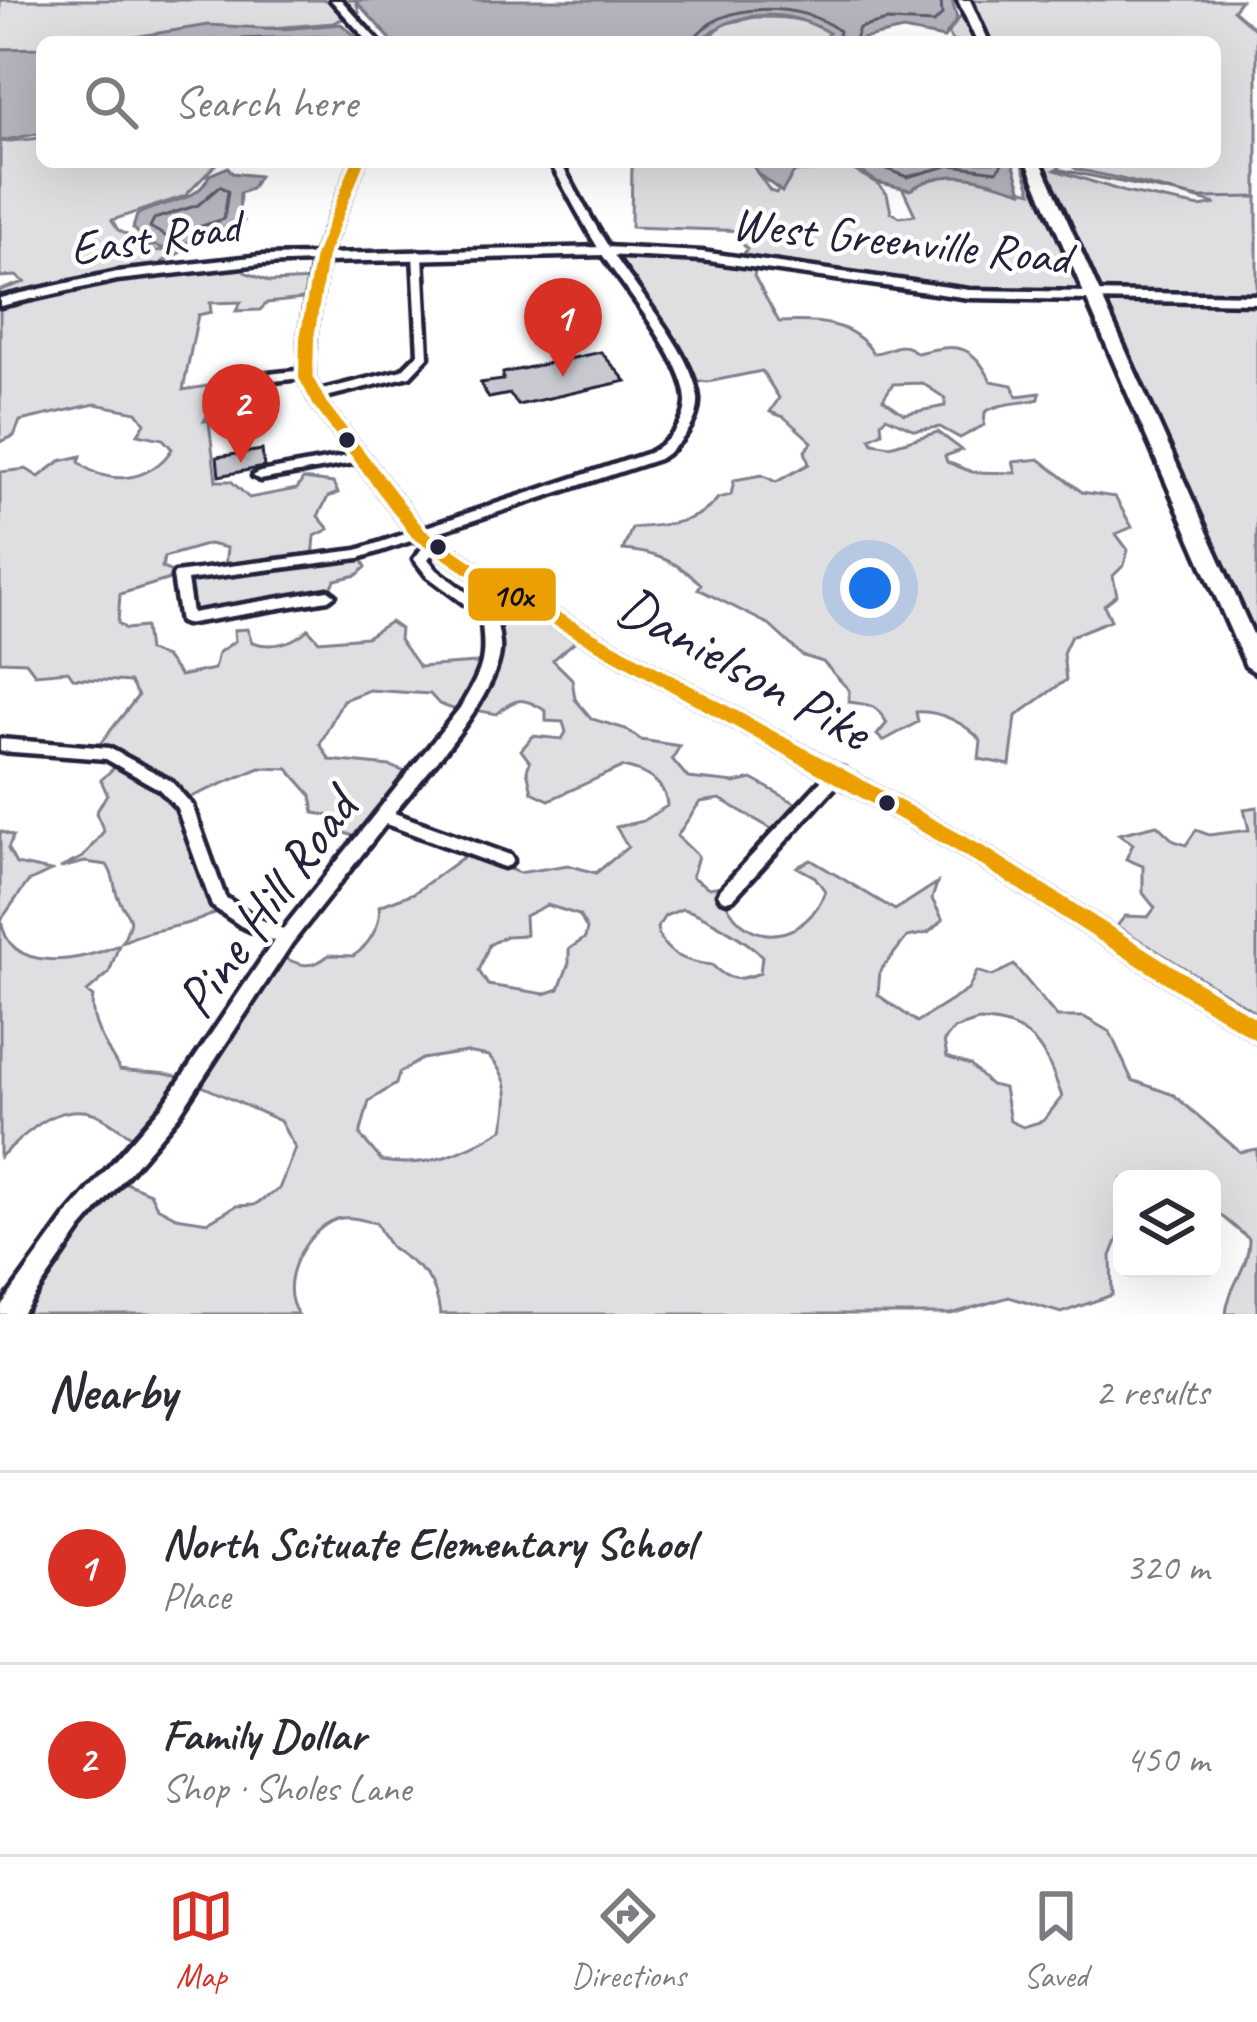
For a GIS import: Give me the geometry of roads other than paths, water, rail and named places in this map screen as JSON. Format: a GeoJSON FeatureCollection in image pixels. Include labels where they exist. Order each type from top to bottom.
{"type":"FeatureCollection","features":[{"type":"Feature","properties":{"kind":"highway"},"geometry":{"type":"LineString","coordinates":[[964,0],[979,36]]}},
{"type":"Feature","properties":{"kind":"highway"},"geometry":{"type":"LineString","coordinates":[[1037,168],[1257,666]]}},
{"type":"Feature","properties":{"kind":"main road"},"geometry":{"type":"LineString","coordinates":[[336,0],[368,35]]}},
{"type":"Feature","properties":{"kind":"main road","name":"Danielson Pike"},"geometry":{"type":"LineString","coordinates":[[356,168],[321,256],[306,374],[314,396],[425,539],[981,855],[1257,1031]]}},
{"type":"Feature","properties":{"kind":"main road","name":"West Greenville Road"},"geometry":{"type":"LineString","coordinates":[[321,256],[605,251],[718,258],[969,294],[1098,300],[1257,299]]}},
{"type":"Feature","properties":{"kind":"main road","name":"East Road"},"geometry":{"type":"LineString","coordinates":[[0,302],[145,272],[321,256]]}},
{"type":"Feature","properties":{"kind":"street"},"geometry":{"type":"LineString","coordinates":[[328,595],[185,619],[180,575],[359,554],[425,539],[654,457],[677,437],[693,399],[662,336],[605,251],[558,168]]}},
{"type":"Feature","properties":{"kind":"street"},"geometry":{"type":"LineString","coordinates":[[314,396],[406,374],[424,355],[418,254]]}},
{"type":"Feature","properties":{"kind":"street"},"geometry":{"type":"LineString","coordinates":[[220,383],[306,374]]}},
{"type":"Feature","properties":{"kind":"street"},"geometry":{"type":"LineString","coordinates":[[260,476],[359,458]]}},
{"type":"Feature","properties":{"kind":"street","name":"Pine Hill Road"},"geometry":{"type":"LineString","coordinates":[[9,1314],[74,1222],[171,1110],[286,938],[466,711],[487,674],[493,650],[488,614],[432,573],[421,559],[425,539]]}},
{"type":"Feature","properties":{"kind":"street"},"geometry":{"type":"LineString","coordinates":[[0,745],[110,754],[165,785],[184,805],[218,901],[286,938]]}},
{"type":"Feature","properties":{"kind":"street"},"geometry":{"type":"LineString","coordinates":[[727,894],[838,773]]}},
{"type":"Feature","properties":{"kind":"street"},"geometry":{"type":"LineString","coordinates":[[383,817],[504,860]]}},
{"type":"Feature","properties":{"kind":"water"},"geometry":{"type":"Polygon","coordinates":[[[355,0],[952,0],[957,19],[945,36],[903,30],[876,36],[826,36],[829,33],[796,19],[762,15],[729,23],[707,36],[388,36],[355,0]]]}},
{"type":"Feature","properties":{"kind":"water"},"geometry":{"type":"Polygon","coordinates":[[[341,24],[355,36],[140,36],[208,25],[282,29],[341,24]]]}},
{"type":"Feature","properties":{"kind":"water"},"geometry":{"type":"Polygon","coordinates":[[[36,48],[36,134],[0,141],[0,49],[36,48]]]}},
{"type":"Feature","properties":{"kind":"water"},"geometry":{"type":"Polygon","coordinates":[[[229,168],[232,173],[259,176],[251,189],[240,193],[239,218],[244,221],[218,236],[170,250],[142,243],[133,228],[137,215],[197,192],[209,175],[229,168]]]}},
{"type":"Feature","properties":{"kind":"water"},"geometry":{"type":"Polygon","coordinates":[[[755,168],[856,168],[794,172],[782,192],[755,168]]]}},
{"type":"Feature","properties":{"kind":"water"},"geometry":{"type":"Polygon","coordinates":[[[856,168],[1015,168],[1022,191],[952,176],[910,190],[877,182],[856,168]]]}},
{"type":"Feature","properties":{"kind":"waterway"},"geometry":{"type":"LineString","coordinates":[[1057,169],[1200,198],[1257,197]]}},
{"type":"Feature","properties":{"kind":"place","name":"North Scituate Elementary School"},"geometry":{"type":"Point","coordinates":[563,377]}},
{"type":"Feature","properties":{"kind":"place","name":"Family Dollar"},"geometry":{"type":"Point","coordinates":[241,463]}}]}
